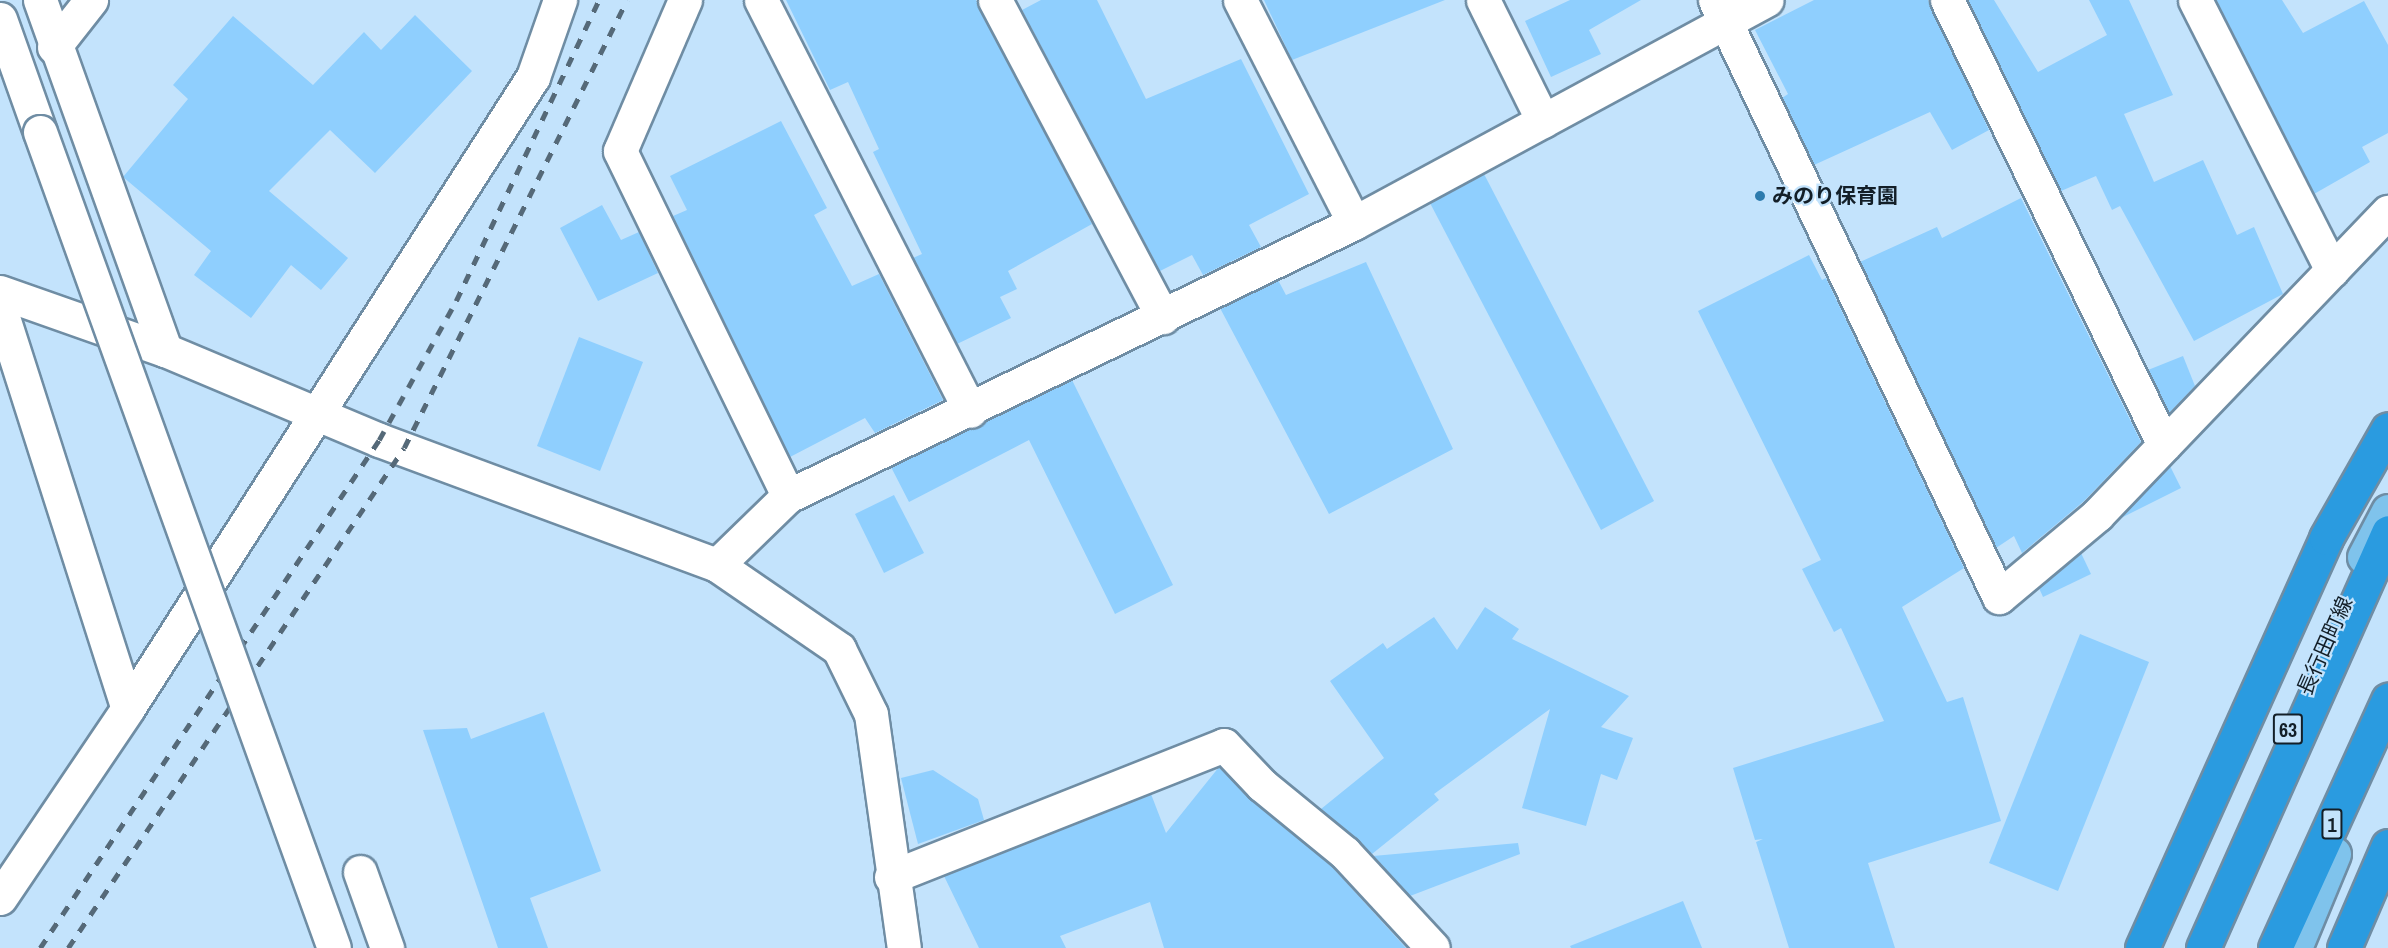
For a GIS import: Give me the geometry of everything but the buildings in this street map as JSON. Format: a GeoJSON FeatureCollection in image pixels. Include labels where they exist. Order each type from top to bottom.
{"type":"FeatureCollection","features":[{"type":"Feature","properties":{"kind":"highway"},"geometry":{"type":"LineString","coordinates":[[2142,948],[2326,538],[2388,429]]}},
{"type":"Feature","properties":{"kind":"highway"},"geometry":{"type":"LineString","coordinates":[[2202,948],[2388,532]]}},
{"type":"Feature","properties":{"kind":"highway","name":"1"},"geometry":{"type":"LineString","coordinates":[[2275,948],[2388,700]]}},
{"type":"Feature","properties":{"kind":"highway"},"geometry":{"type":"LineString","coordinates":[[2344,948],[2388,846]]}},
{"type":"Feature","properties":{"kind":"main road","name":"長行田町線"},"geometry":{"type":"LineString","coordinates":[[2192,948],[2388,511]]}},
{"type":"Feature","properties":{"kind":"main road"},"geometry":{"type":"LineString","coordinates":[[2295,948],[2388,732]]}},
{"type":"Feature","properties":{"kind":"street"},"geometry":{"type":"LineString","coordinates":[[40,0],[54,47],[165,350]]}},
{"type":"Feature","properties":{"kind":"street"},"geometry":{"type":"LineString","coordinates":[[54,47],[91,0]]}},
{"type":"Feature","properties":{"kind":"street"},"geometry":{"type":"LineString","coordinates":[[0,898],[128,708],[315,413],[533,77],[560,0]]}},
{"type":"Feature","properties":{"kind":"street"},"geometry":{"type":"LineString","coordinates":[[684,0],[620,151],[788,496]]}},
{"type":"Feature","properties":{"kind":"street"},"geometry":{"type":"LineString","coordinates":[[761,0],[970,411]]}},
{"type":"Feature","properties":{"kind":"street"},"geometry":{"type":"LineString","coordinates":[[995,0],[1163,317]]}},
{"type":"Feature","properties":{"kind":"street"},"geometry":{"type":"LineString","coordinates":[[1240,0],[1354,223]]}},
{"type":"Feature","properties":{"kind":"street"},"geometry":{"type":"LineString","coordinates":[[1483,0],[1543,121]]}},
{"type":"Feature","properties":{"kind":"street"},"geometry":{"type":"LineString","coordinates":[[717,565],[788,496],[970,411],[1354,223],[1543,121],[1720,11],[1767,0]]}},
{"type":"Feature","properties":{"kind":"street"},"geometry":{"type":"LineString","coordinates":[[1947,0],[2164,445]]}},
{"type":"Feature","properties":{"kind":"street"},"geometry":{"type":"LineString","coordinates":[[2195,0],[2332,270]]}},
{"type":"Feature","properties":{"kind":"street"},"geometry":{"type":"LineString","coordinates":[[1720,11],[1999,597],[2097,515],[2388,212]]}},
{"type":"Feature","properties":{"kind":"street"},"geometry":{"type":"LineString","coordinates":[[0,20],[334,948]]}},
{"type":"Feature","properties":{"kind":"street"},"geometry":{"type":"LineString","coordinates":[[0,292],[165,350],[315,413],[717,565],[839,649],[871,714],[891,877],[904,948]]}},
{"type":"Feature","properties":{"kind":"street"},"geometry":{"type":"LineString","coordinates":[[0,308],[128,708]]}},
{"type":"Feature","properties":{"kind":"street"},"geometry":{"type":"LineString","coordinates":[[891,877],[1224,745],[1262,785],[1345,854],[1433,948]]}},
{"type":"Feature","properties":{"kind":"street"},"geometry":{"type":"LineString","coordinates":[[360,872],[387,948]]}},
{"type":"Feature","properties":{"kind":"railway"},"geometry":{"type":"LineString","coordinates":[[40,948],[379,440],[456,301],[599,0]]}},
{"type":"Feature","properties":{"kind":"railway"},"geometry":{"type":"LineString","coordinates":[[68,948],[404,448],[627,0]]}},
{"type":"Feature","properties":{"kind":"place","name":"みのり保育園"},"geometry":{"type":"Point","coordinates":[1760,196]}}]}
